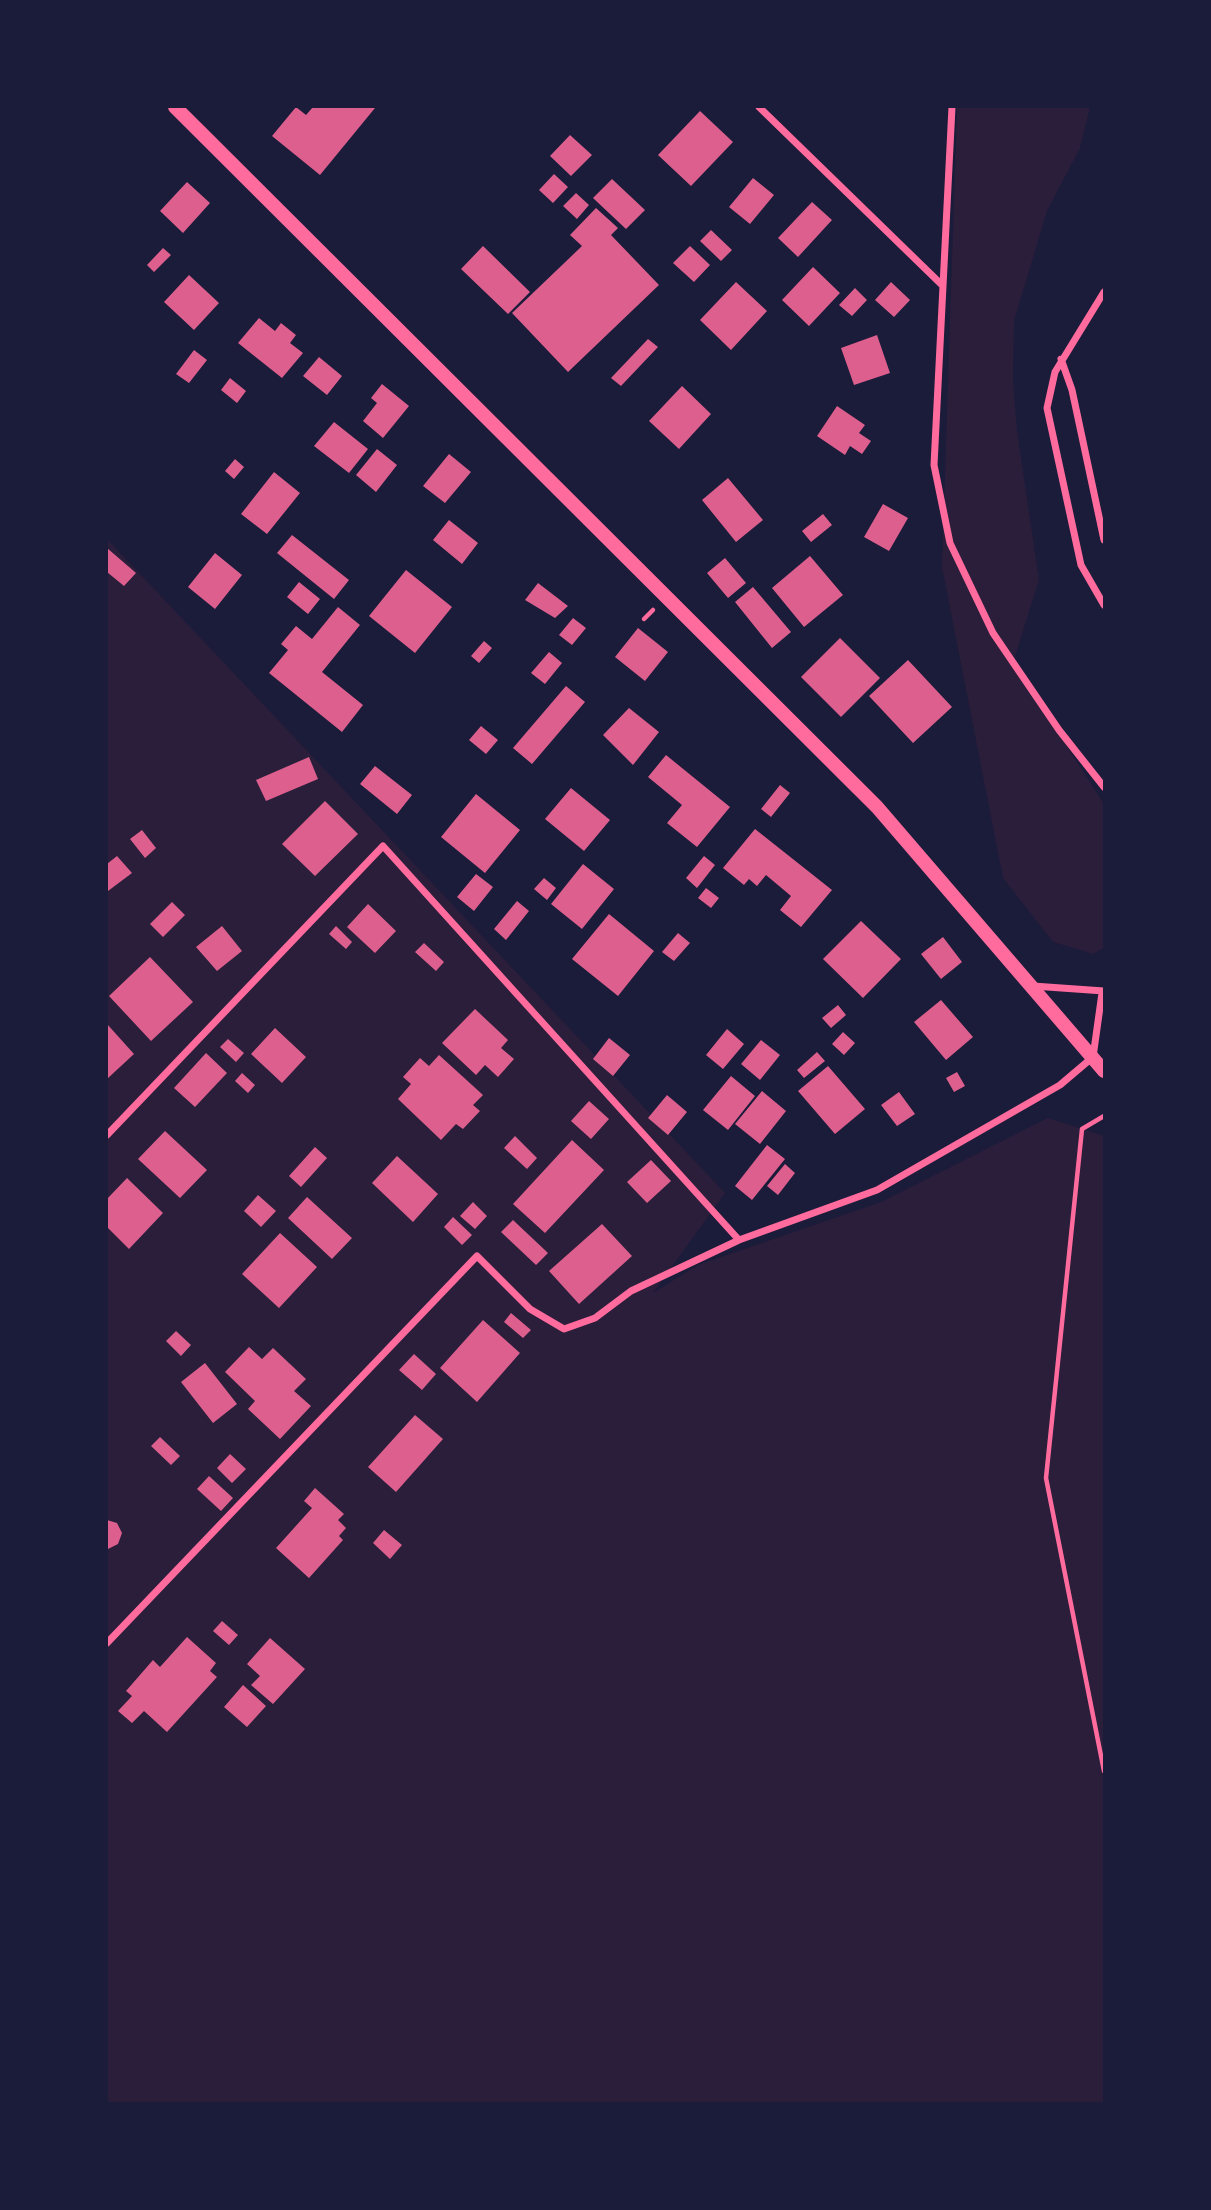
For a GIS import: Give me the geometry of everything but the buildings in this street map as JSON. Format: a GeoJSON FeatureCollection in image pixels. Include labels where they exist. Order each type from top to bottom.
{"type":"FeatureCollection","features":[{"type":"Feature","properties":{"kind":"main road"},"geometry":{"type":"LineString","coordinates":[[174,107],[877,807],[1104,1070]]}},
{"type":"Feature","properties":{"kind":"street"},"geometry":{"type":"LineString","coordinates":[[759,107],[942,285]]}},
{"type":"Feature","properties":{"kind":"street"},"geometry":{"type":"LineString","coordinates":[[952,107],[933,465],[950,543],[993,633],[1059,730],[1104,787]]}},
{"type":"Feature","properties":{"kind":"street"},"geometry":{"type":"LineString","coordinates":[[1104,292],[1061,359],[1051,382],[1047,408],[1081,565],[1104,604]]}},
{"type":"Feature","properties":{"kind":"street"},"geometry":{"type":"LineString","coordinates":[[1061,359],[1072,390],[1104,540]]}},
{"type":"Feature","properties":{"kind":"street"},"geometry":{"type":"LineString","coordinates":[[1104,597],[1104,604]]}},
{"type":"Feature","properties":{"kind":"street"},"geometry":{"type":"LineString","coordinates":[[107,1135],[383,846],[739,1240]]}},
{"type":"Feature","properties":{"kind":"street"},"geometry":{"type":"LineString","coordinates":[[107,1643],[477,1256],[530,1309],[564,1329],[595,1318],[631,1291],[739,1240],[877,1190],[1060,1085],[1093,1057],[1103,992],[1033,986]]}},
{"type":"Feature","properties":{"kind":"path"},"geometry":{"type":"LineString","coordinates":[[1104,1116],[1082,1129],[1046,1478],[1104,1771]]}},
{"type":"Feature","properties":{"kind":"shaded area"},"geometry":{"type":"Polygon","coordinates":[[[957,107],[1090,107],[1080,148],[1047,211],[1014,321],[1013,379],[1017,431],[1039,580],[1013,663],[1104,804],[1104,948],[1093,954],[1053,942],[1003,878],[942,567],[957,107]]]}},
{"type":"Feature","properties":{"kind":"shaded area"},"geometry":{"type":"Polygon","coordinates":[[[107,539],[725,1193],[653,1293],[698,1265],[881,1202],[1048,1118],[1104,1136],[1104,2103],[107,2103],[107,539]]]}}]}
